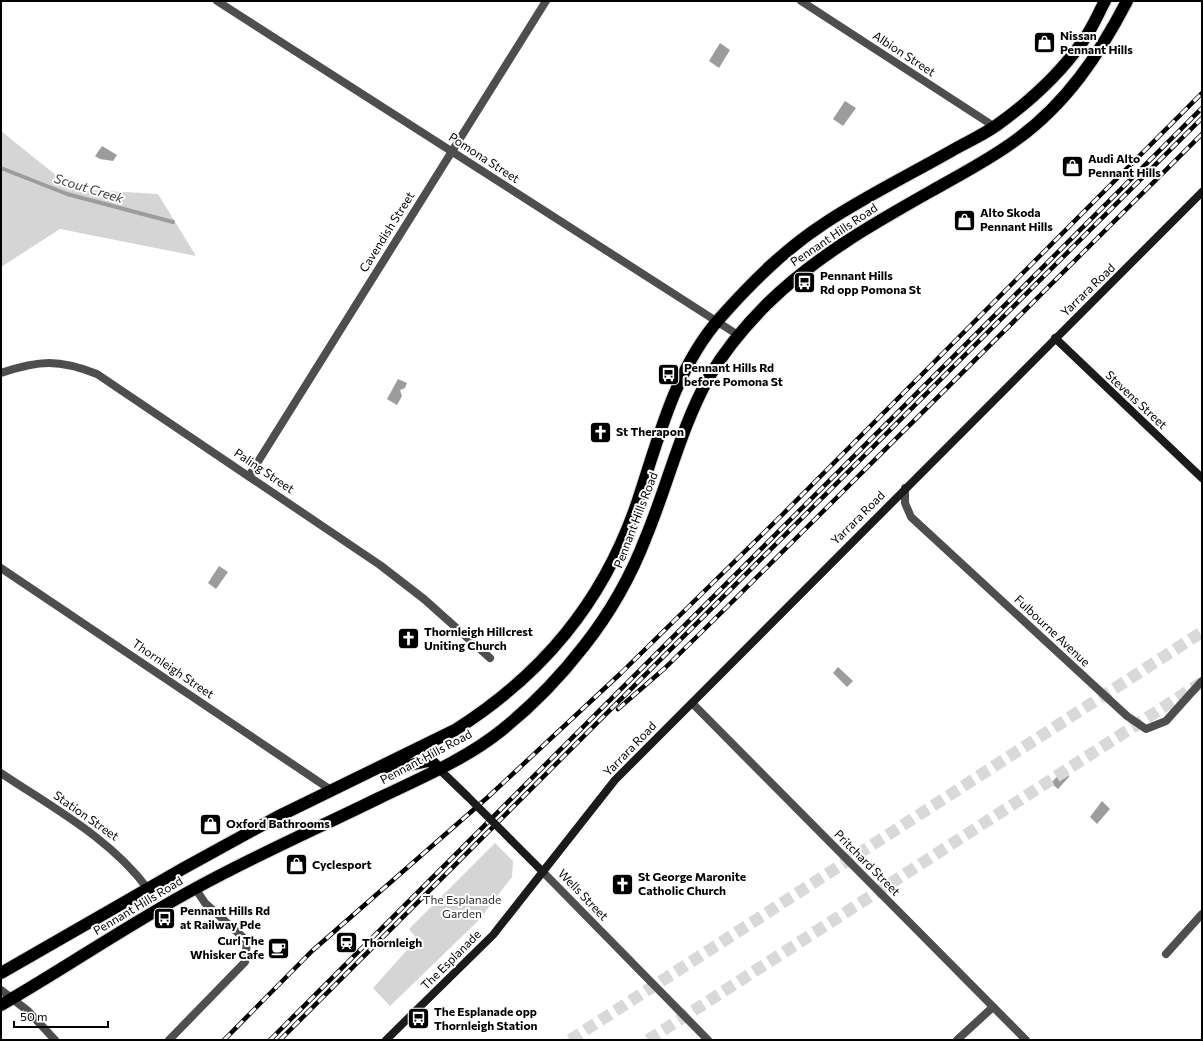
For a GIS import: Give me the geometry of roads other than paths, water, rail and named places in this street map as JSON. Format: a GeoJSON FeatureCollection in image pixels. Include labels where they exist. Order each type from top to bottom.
{"type":"FeatureCollection","features":[{"type":"Feature","properties":{"kind":"highway","name":"Pennant Hills Road"},"geometry":{"type":"LineString","coordinates":[[1,973],[277,817],[428,744],[483,712],[521,682],[568,630],[594,594],[613,561],[628,528],[673,397],[688,365],[717,321],[745,289],[783,252],[826,222],[995,127],[1027,102],[1052,78],[1083,41],[1105,1]]}},
{"type":"Feature","properties":{"kind":"highway","name":"Pennant Hills Road"},"geometry":{"type":"LineString","coordinates":[[1,1005],[195,888],[282,844],[439,769],[468,753],[511,723],[538,699],[586,643],[613,605],[632,570],[647,536],[694,406],[713,370],[750,321],[791,281],[820,258],[854,235],[1019,138],[1066,96],[1084,72],[1127,1]]}},
{"type":"Feature","properties":{"kind":"highway"},"geometry":{"type":"LineString","coordinates":[[362,775],[428,761],[432,762],[439,769]]}},
{"type":"Feature","properties":{"kind":"main road","name":"Yarrara Road"},"geometry":{"type":"LineString","coordinates":[[543,872],[615,780],[1202,192]]}},
{"type":"Feature","properties":{"kind":"main road","name":"Stevens Street"},"geometry":{"type":"LineString","coordinates":[[1055,338],[1202,478]]}},
{"type":"Feature","properties":{"kind":"main road","name":"Wells Street"},"geometry":{"type":"LineString","coordinates":[[439,769],[543,872]]}},
{"type":"Feature","properties":{"kind":"main road","name":"The Esplanade"},"geometry":{"type":"LineString","coordinates":[[386,1040],[481,948],[543,872]]}},
{"type":"Feature","properties":{"kind":"street","name":"Pomona Street"},"geometry":{"type":"LineString","coordinates":[[217,1],[717,321],[738,336]]}},
{"type":"Feature","properties":{"kind":"street","name":"Cavendish Street"},"geometry":{"type":"LineString","coordinates":[[249,476],[546,1]]}},
{"type":"Feature","properties":{"kind":"street","name":"Albion Street"},"geometry":{"type":"LineString","coordinates":[[800,1],[995,127]]}},
{"type":"Feature","properties":{"kind":"street","name":"Paling Street"},"geometry":{"type":"LineString","coordinates":[[1,373],[22,366],[46,362],[75,365],[97,374],[380,564],[424,599],[490,658]]}},
{"type":"Feature","properties":{"kind":"street","name":"Fulbourne Avenue"},"geometry":{"type":"LineString","coordinates":[[905,488],[905,503],[911,516],[1127,716],[1146,729],[1166,722],[1202,681]]}},
{"type":"Feature","properties":{"kind":"street","name":"Thornleigh Street"},"geometry":{"type":"LineString","coordinates":[[1,568],[331,790]]}},
{"type":"Feature","properties":{"kind":"street","name":"Pritchard Street"},"geometry":{"type":"LineString","coordinates":[[692,703],[1026,1040]]}},
{"type":"Feature","properties":{"kind":"street","name":"Station Street"},"geometry":{"type":"LineString","coordinates":[[1,773],[105,842],[134,869],[148,889]]}},
{"type":"Feature","properties":{"kind":"street","name":"Wells Street"},"geometry":{"type":"LineString","coordinates":[[543,872],[708,1040]]}},
{"type":"Feature","properties":{"kind":"street"},"geometry":{"type":"LineString","coordinates":[[169,1040],[245,962],[247,941],[205,902],[195,888]]}},
{"type":"Feature","properties":{"kind":"street"},"geometry":{"type":"LineString","coordinates":[[1166,954],[1202,914]]}},
{"type":"Feature","properties":{"kind":"street"},"geometry":{"type":"LineString","coordinates":[[1,990],[28,1011],[55,1040]]}},
{"type":"Feature","properties":{"kind":"street"},"geometry":{"type":"LineString","coordinates":[[957,1040],[993,1007]]}},
{"type":"Feature","properties":{"kind":"waterway","name":"Scout Creek"},"geometry":{"type":"LineString","coordinates":[[1,168],[67,194],[173,222]]}},
{"type":"Feature","properties":{"kind":"tunnel"},"geometry":{"type":"LineString","coordinates":[[570,1040],[1202,632]]}},
{"type":"Feature","properties":{"kind":"tunnel"},"geometry":{"type":"LineString","coordinates":[[648,1040],[1201,683]]}},
{"type":"Feature","properties":{"kind":"railway"},"geometry":{"type":"LineString","coordinates":[[224,1040],[312,951],[488,797],[620,674],[782,515],[1202,93]]}},
{"type":"Feature","properties":{"kind":"railway"},"geometry":{"type":"LineString","coordinates":[[270,1040],[1202,108]]}},
{"type":"Feature","properties":{"kind":"railway"},"geometry":{"type":"LineString","coordinates":[[280,1040],[1202,118]]}},
{"type":"Feature","properties":{"kind":"railway"},"geometry":{"type":"LineString","coordinates":[[618,709],[665,668],[728,606],[1202,134]]}},
{"type":"Feature","properties":{"kind":"place","name":"Nissan Pennant Hills"},"geometry":{"type":"Point","coordinates":[1045,43]}},
{"type":"Feature","properties":{"kind":"place","name":"Audi Alto Pennant Hills"},"geometry":{"type":"Point","coordinates":[1072,166]}},
{"type":"Feature","properties":{"kind":"place","name":"Alto Skoda Pennant Hills"},"geometry":{"type":"Point","coordinates":[964,220]}},
{"type":"Feature","properties":{"kind":"place","name":"Pennant Hills Rd opp Pomona St"},"geometry":{"type":"Point","coordinates":[805,283]}},
{"type":"Feature","properties":{"kind":"place","name":"Pennant Hills Rd before Pomona St"},"geometry":{"type":"Point","coordinates":[669,375]}},
{"type":"Feature","properties":{"kind":"place","name":"St Therapon"},"geometry":{"type":"Point","coordinates":[600,432]}},
{"type":"Feature","properties":{"kind":"place","name":"Thornleigh Hillcrest Uniting Church"},"geometry":{"type":"Point","coordinates":[409,639]}},
{"type":"Feature","properties":{"kind":"place","name":"Oxford Bathrooms"},"geometry":{"type":"Point","coordinates":[210,824]}},
{"type":"Feature","properties":{"kind":"place","name":"Cyclesport"},"geometry":{"type":"Point","coordinates":[296,865]}},
{"type":"Feature","properties":{"kind":"place","name":"St George Maronite Catholic Church"},"geometry":{"type":"Point","coordinates":[622,884]}},
{"type":"Feature","properties":{"kind":"place","name":"Pennant Hills Rd at Railway Pde"},"geometry":{"type":"Point","coordinates":[164,918]}},
{"type":"Feature","properties":{"kind":"place","name":"Thornleigh"},"geometry":{"type":"Point","coordinates":[346,943]}},
{"type":"Feature","properties":{"kind":"place","name":"Curl The Whisker Cafe"},"geometry":{"type":"Point","coordinates":[279,948]}},
{"type":"Feature","properties":{"kind":"place","name":"The Esplanade opp Thornleigh Station"},"geometry":{"type":"Point","coordinates":[418,1019]}},
{"type":"Feature","properties":{"kind":"park label","name":"The Esplanade Garden"},"geometry":{"type":"Point","coordinates":[462,907]}}]}
